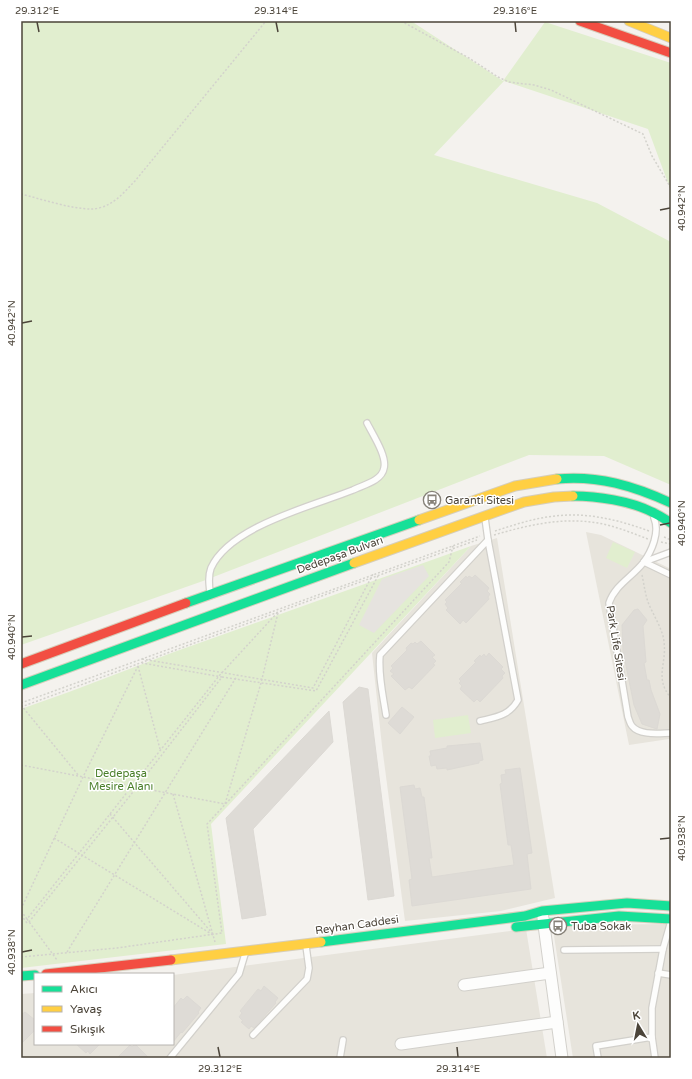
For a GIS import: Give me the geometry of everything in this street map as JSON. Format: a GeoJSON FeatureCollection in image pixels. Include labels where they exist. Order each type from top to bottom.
{"type":"FeatureCollection","features":[{"type":"Feature","properties":{"kind":"main road"},"geometry":{"type":"LineString","coordinates":[[580,21],[671,53]]}},
{"type":"Feature","properties":{"kind":"main road"},"geometry":{"type":"LineString","coordinates":[[629,21],[671,38]]}},
{"type":"Feature","properties":{"kind":"main road","name":"Dedepaşa Bulvarı"},"geometry":{"type":"LineString","coordinates":[[21,664],[210,594],[515,486],[555,479],[576,478],[604,480],[652,494],[671,503]]}},
{"type":"Feature","properties":{"kind":"main road","name":"Dedepaşa Bulvarı"},"geometry":{"type":"LineString","coordinates":[[21,685],[524,502],[554,497],[586,496],[617,500],[651,511],[671,523]]}},
{"type":"Feature","properties":{"kind":"main road","name":"Reyhan Caddesi"},"geometry":{"type":"LineString","coordinates":[[136,973],[525,916],[542,911],[627,902],[671,906]]}},
{"type":"Feature","properties":{"kind":"main road"},"geometry":{"type":"LineString","coordinates":[[504,929],[619,916],[671,919]]}},
{"type":"Feature","properties":{"kind":"main road","name":"Reyhan Caddesi"},"geometry":{"type":"LineString","coordinates":[[306,949],[337,949]]}},
{"type":"Feature","properties":{"kind":"main road","name":"Reyhan Caddesi"},"geometry":{"type":"LineString","coordinates":[[56,973],[224,960],[245,956]]}},
{"type":"Feature","properties":{"kind":"main road"},"geometry":{"type":"LineString","coordinates":[[21,976],[34,975]]}},
{"type":"Feature","properties":{"kind":"street"},"geometry":{"type":"LineString","coordinates":[[542,911],[562,1058]]}},
{"type":"Feature","properties":{"kind":"street"},"geometry":{"type":"LineString","coordinates":[[464,985],[550,973]]}},
{"type":"Feature","properties":{"kind":"street"},"geometry":{"type":"LineString","coordinates":[[401,1044],[557,1022]]}},
{"type":"Feature","properties":{"kind":"lane"},"geometry":{"type":"LineString","coordinates":[[210,594],[209,581],[211,569],[216,559],[228,547],[248,532],[272,520],[364,485],[380,476],[384,470],[385,459],[367,423]]}},
{"type":"Feature","properties":{"kind":"lane"},"geometry":{"type":"LineString","coordinates":[[641,564],[654,541],[656,534],[656,522],[651,511]]}},
{"type":"Feature","properties":{"kind":"lane"},"geometry":{"type":"LineString","coordinates":[[480,721],[503,716],[516,704],[518,700],[485,515]]}},
{"type":"Feature","properties":{"kind":"lane"},"geometry":{"type":"LineString","coordinates":[[386,715],[380,675],[380,655],[488,537]]}},
{"type":"Feature","properties":{"kind":"lane"},"geometry":{"type":"LineString","coordinates":[[641,564],[671,552]]}},
{"type":"Feature","properties":{"kind":"lane"},"geometry":{"type":"LineString","coordinates":[[641,564],[671,575]]}},
{"type":"Feature","properties":{"kind":"lane","name":"Park Life Sitesi"},"geometry":{"type":"LineString","coordinates":[[641,564],[615,590],[609,603],[628,717],[632,726],[639,731],[671,733]]}},
{"type":"Feature","properties":{"kind":"lane"},"geometry":{"type":"LineString","coordinates":[[655,1058],[652,1037],[652,1008],[663,949],[671,919]]}},
{"type":"Feature","properties":{"kind":"lane"},"geometry":{"type":"LineString","coordinates":[[253,1035],[306,982],[309,972],[306,949]]}},
{"type":"Feature","properties":{"kind":"lane"},"geometry":{"type":"LineString","coordinates":[[564,950],[663,949]]}},
{"type":"Feature","properties":{"kind":"lane"},"geometry":{"type":"LineString","coordinates":[[170,1058],[239,974],[245,956]]}},
{"type":"Feature","properties":{"kind":"lane"},"geometry":{"type":"LineString","coordinates":[[658,973],[671,975]]}},
{"type":"Feature","properties":{"kind":"lane"},"geometry":{"type":"LineString","coordinates":[[598,1058],[596,1046],[652,1037]]}},
{"type":"Feature","properties":{"kind":"lane"},"geometry":{"type":"LineString","coordinates":[[340,1058],[343,1040]]}},
{"type":"Feature","properties":{"kind":"path"},"geometry":{"type":"LineString","coordinates":[[21,194],[75,207],[92,209],[110,204],[135,181],[266,21]]}},
{"type":"Feature","properties":{"kind":"path"},"geometry":{"type":"LineString","coordinates":[[401,21],[469,58],[498,77],[509,82],[534,85],[550,90],[643,134],[652,156],[671,188]]}},
{"type":"Feature","properties":{"kind":"path"},"geometry":{"type":"LineString","coordinates":[[21,705],[140,664],[147,660],[488,537],[528,521],[555,516],[580,515],[603,518],[628,524],[671,540]]}},
{"type":"Feature","properties":{"kind":"path"},"geometry":{"type":"LineString","coordinates":[[21,705],[141,659],[373,574],[453,546],[537,524],[560,521],[599,523],[654,541],[671,544]]}},
{"type":"Feature","properties":{"kind":"path"},"geometry":{"type":"LineString","coordinates":[[21,957],[117,948],[222,933],[207,824],[449,562],[453,546]]}},
{"type":"Feature","properties":{"kind":"path"},"geometry":{"type":"LineString","coordinates":[[641,564],[648,602],[662,632],[665,651],[662,677],[666,693],[671,698]]}},
{"type":"Feature","properties":{"kind":"path"},"geometry":{"type":"LineString","coordinates":[[141,659],[313,688],[373,574]]}},
{"type":"Feature","properties":{"kind":"path"},"geometry":{"type":"LineString","coordinates":[[140,664],[316,691],[378,576]]}},
{"type":"Feature","properties":{"kind":"path"},"geometry":{"type":"LineString","coordinates":[[225,804],[260,683],[279,609]]}},
{"type":"Feature","properties":{"kind":"path"},"geometry":{"type":"LineString","coordinates":[[27,919],[219,676],[278,612]]}},
{"type":"Feature","properties":{"kind":"path"},"geometry":{"type":"LineString","coordinates":[[65,972],[21,910],[83,777],[140,664],[141,659]]}},
{"type":"Feature","properties":{"kind":"path"},"geometry":{"type":"LineString","coordinates":[[140,664],[160,749]]}},
{"type":"Feature","properties":{"kind":"path"},"geometry":{"type":"LineString","coordinates":[[67,952],[237,675]]}},
{"type":"Feature","properties":{"kind":"path"},"geometry":{"type":"LineString","coordinates":[[29,922],[137,787],[222,677]]}},
{"type":"Feature","properties":{"kind":"path"},"geometry":{"type":"LineString","coordinates":[[21,705],[79,776]]}},
{"type":"Feature","properties":{"kind":"path"},"geometry":{"type":"LineString","coordinates":[[21,765],[225,804]]}},
{"type":"Feature","properties":{"kind":"path"},"geometry":{"type":"LineString","coordinates":[[173,794],[213,934],[224,960]]}},
{"type":"Feature","properties":{"kind":"path"},"geometry":{"type":"LineString","coordinates":[[110,814],[213,934]]}},
{"type":"Feature","properties":{"kind":"path"},"geometry":{"type":"LineString","coordinates":[[54,838],[213,934]]}},
{"type":"Feature","properties":{"kind":"path"},"geometry":{"type":"LineString","coordinates":[[21,915],[27,923],[29,922]]}},
{"type":"Feature","properties":{"kind":"shaded area"},"geometry":{"type":"Polygon","coordinates":[[[586,532],[601,535],[671,569],[671,740],[669,739],[629,745],[586,532]]]}},
{"type":"Feature","properties":{"kind":"shaded area"},"geometry":{"type":"Polygon","coordinates":[[[497,538],[555,898],[501,911],[405,921],[382,746],[372,653],[471,546],[497,538]]]}},
{"type":"Feature","properties":{"kind":"shaded area"},"geometry":{"type":"Polygon","coordinates":[[[423,565],[429,576],[374,633],[359,625],[382,579],[423,565]]]}},
{"type":"Feature","properties":{"kind":"shaded area"},"geometry":{"type":"Polygon","coordinates":[[[671,924],[671,1058],[573,1058],[554,936],[556,931],[568,925],[671,924]]]}},
{"type":"Feature","properties":{"kind":"shaded area"},"geometry":{"type":"Polygon","coordinates":[[[526,929],[547,1058],[21,1058],[21,994],[34,993],[34,1045],[174,1045],[174,975],[526,929]]]}},
{"type":"Feature","properties":{"kind":"green space"},"geometry":{"type":"Polygon","coordinates":[[[21,21],[411,21],[503,81],[545,22],[671,63],[671,191],[648,129],[504,81],[434,155],[597,203],[671,242],[671,485],[604,456],[529,455],[203,581],[21,645],[21,21]]]}},
{"type":"Feature","properties":{"kind":"green space"},"geometry":{"type":"Polygon","coordinates":[[[613,542],[635,552],[627,568],[606,558],[613,542]]]}},
{"type":"Feature","properties":{"kind":"green space","name":"Dedepaşa Mesire Alanı"},"geometry":{"type":"Polygon","coordinates":[[[471,546],[211,824],[226,944],[21,968],[21,709],[174,652],[471,546]]]}},
{"type":"Feature","properties":{"kind":"green space"},"geometry":{"type":"Polygon","coordinates":[[[468,715],[471,733],[435,738],[433,720],[468,715]]]}},
{"type":"Feature","properties":{"kind":"building"},"geometry":{"type":"Polygon","coordinates":[[[475,575],[489,588],[487,591],[490,594],[488,597],[489,599],[466,623],[463,620],[460,624],[446,610],[448,608],[445,604],[447,602],[445,600],[462,583],[460,582],[466,576],[467,578],[469,576],[472,578],[475,575]]]}},
{"type":"Feature","properties":{"kind":"building"},"geometry":{"type":"Polygon","coordinates":[[[638,609],[647,620],[643,626],[646,662],[644,663],[647,680],[649,680],[660,714],[657,729],[642,724],[634,705],[623,651],[622,625],[634,610],[638,609]]]}},
{"type":"Feature","properties":{"kind":"building"},"geometry":{"type":"Polygon","coordinates":[[[421,641],[435,655],[432,657],[436,661],[433,664],[435,665],[412,689],[409,687],[405,690],[391,676],[394,674],[390,671],[393,668],[391,666],[407,650],[406,648],[411,643],[413,644],[415,642],[417,644],[421,641]]]}},
{"type":"Feature","properties":{"kind":"building"},"geometry":{"type":"Polygon","coordinates":[[[489,653],[503,667],[501,669],[505,673],[502,676],[503,678],[480,702],[477,699],[474,702],[460,689],[462,686],[459,683],[461,681],[459,679],[476,662],[474,661],[480,655],[481,657],[484,654],[486,657],[489,653]]]}},
{"type":"Feature","properties":{"kind":"building"},"geometry":{"type":"Polygon","coordinates":[[[359,687],[368,689],[394,896],[368,900],[343,702],[359,687]]]}},
{"type":"Feature","properties":{"kind":"building"},"geometry":{"type":"Polygon","coordinates":[[[402,707],[414,717],[400,734],[388,723],[402,707]]]}},
{"type":"Feature","properties":{"kind":"building"},"geometry":{"type":"Polygon","coordinates":[[[329,711],[333,742],[253,829],[266,915],[242,919],[226,818],[329,711]]]}},
{"type":"Feature","properties":{"kind":"building"},"geometry":{"type":"Polygon","coordinates":[[[480,743],[483,760],[479,761],[479,763],[447,770],[447,768],[437,769],[436,765],[431,766],[429,756],[431,756],[430,751],[447,748],[447,746],[480,743]]]}},
{"type":"Feature","properties":{"kind":"building"},"geometry":{"type":"Polygon","coordinates":[[[520,768],[532,853],[527,854],[531,889],[412,906],[409,880],[412,879],[400,787],[414,785],[415,789],[420,788],[422,797],[424,797],[432,858],[429,858],[432,877],[514,865],[511,845],[508,845],[500,784],[502,783],[501,775],[506,774],[505,770],[520,768]]]}},
{"type":"Feature","properties":{"kind":"building"},"geometry":{"type":"Polygon","coordinates":[[[264,986],[278,998],[275,1002],[276,1003],[254,1028],[251,1026],[249,1029],[241,1022],[243,1021],[239,1017],[242,1013],[240,1011],[258,989],[261,991],[264,986]]]}},
{"type":"Feature","properties":{"kind":"building"},"geometry":{"type":"Polygon","coordinates":[[[187,996],[201,1008],[198,1012],[199,1013],[174,1041],[174,1007],[181,998],[183,1000],[187,996]]]}},
{"type":"Feature","properties":{"kind":"building"},"geometry":{"type":"Polygon","coordinates":[[[25,1012],[34,1019],[34,1031],[21,1044],[21,1015],[25,1012]]]}},
{"type":"Feature","properties":{"kind":"building"},"geometry":{"type":"Polygon","coordinates":[[[77,1045],[99,1045],[90,1054],[88,1051],[86,1053],[77,1045]]]}},
{"type":"Feature","properties":{"kind":"building"},"geometry":{"type":"Polygon","coordinates":[[[130,1045],[132,1047],[136,1045],[149,1058],[117,1058],[130,1045]]]}},
{"type":"Feature","properties":{"kind":"traffic: fast"},"geometry":{"type":"LineString","coordinates":[[557,479],[587,479],[616,483],[671,503]]}},
{"type":"Feature","properties":{"kind":"traffic: fast"},"geometry":{"type":"LineString","coordinates":[[573,496],[603,498],[624,502],[644,508],[671,523]]}},
{"type":"Feature","properties":{"kind":"traffic: fast"},"geometry":{"type":"LineString","coordinates":[[186,603],[419,520]]}},
{"type":"Feature","properties":{"kind":"traffic: fast"},"geometry":{"type":"LineString","coordinates":[[21,685],[354,563]]}},
{"type":"Feature","properties":{"kind":"traffic: fast"},"geometry":{"type":"LineString","coordinates":[[321,942],[525,916],[542,911],[627,903],[671,906]]}},
{"type":"Feature","properties":{"kind":"traffic: fast"},"geometry":{"type":"LineString","coordinates":[[516,927],[619,916],[671,919]]}},
{"type":"Feature","properties":{"kind":"traffic: fast"},"geometry":{"type":"LineString","coordinates":[[21,976],[34,975]]}},
{"type":"Feature","properties":{"kind":"traffic: slow"},"geometry":{"type":"LineString","coordinates":[[629,21],[671,38]]}},
{"type":"Feature","properties":{"kind":"traffic: slow"},"geometry":{"type":"LineString","coordinates":[[419,520],[515,486],[557,479]]}},
{"type":"Feature","properties":{"kind":"traffic: slow"},"geometry":{"type":"LineString","coordinates":[[354,563],[524,502],[554,497],[573,496]]}},
{"type":"Feature","properties":{"kind":"traffic: slow"},"geometry":{"type":"LineString","coordinates":[[171,960],[321,942]]}},
{"type":"Feature","properties":{"kind":"traffic: jam"},"geometry":{"type":"LineString","coordinates":[[580,21],[671,53]]}},
{"type":"Feature","properties":{"kind":"traffic: jam"},"geometry":{"type":"LineString","coordinates":[[21,664],[186,603]]}},
{"type":"Feature","properties":{"kind":"traffic: jam"},"geometry":{"type":"LineString","coordinates":[[55,973],[171,960]]}},
{"type":"Feature","properties":{"kind":"place","name":"Garanti Sitesi"},"geometry":{"type":"Point","coordinates":[432,500]}},
{"type":"Feature","properties":{"kind":"place","name":"Tuba Sokak"},"geometry":{"type":"Point","coordinates":[558,926]}}]}
